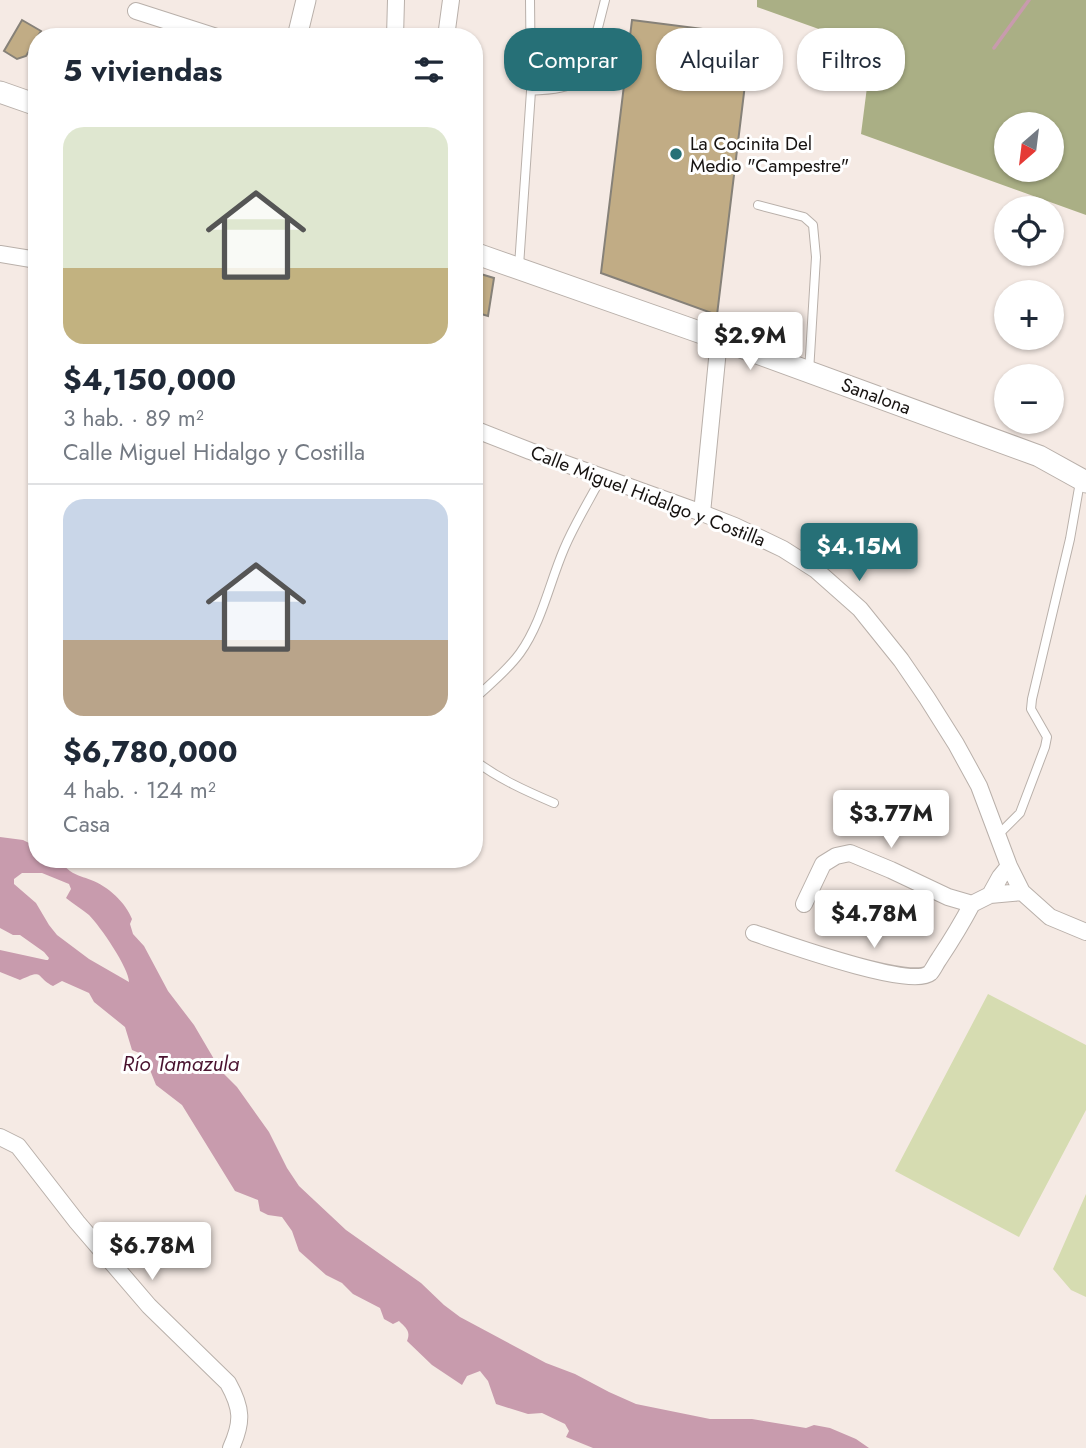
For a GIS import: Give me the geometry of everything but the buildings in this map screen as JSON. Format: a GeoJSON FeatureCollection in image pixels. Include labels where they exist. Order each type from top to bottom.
{"type":"FeatureCollection","features":[{"type":"Feature","properties":{"kind":"main road"},"geometry":{"type":"LineString","coordinates":[[0,92],[28,101]]}},
{"type":"Feature","properties":{"kind":"main road","name":"Sanalona"},"geometry":{"type":"LineString","coordinates":[[483,256],[719,339],[1084,475]]}},
{"type":"Feature","properties":{"kind":"street"},"geometry":{"type":"LineString","coordinates":[[300,28],[306,0]]}},
{"type":"Feature","properties":{"kind":"street"},"geometry":{"type":"LineString","coordinates":[[395,28],[396,0]]}},
{"type":"Feature","properties":{"kind":"street"},"geometry":{"type":"LineString","coordinates":[[447,28],[451,0]]}},
{"type":"Feature","properties":{"kind":"street"},"geometry":{"type":"LineString","coordinates":[[136,11],[189,28]]}},
{"type":"Feature","properties":{"kind":"street"},"geometry":{"type":"LineString","coordinates":[[0,254],[28,259]]}},
{"type":"Feature","properties":{"kind":"street"},"geometry":{"type":"LineString","coordinates":[[702,513],[719,339]]}},
{"type":"Feature","properties":{"kind":"street","name":"Calle Miguel Hidalgo y Costilla"},"geometry":{"type":"LineString","coordinates":[[483,432],[735,526],[783,549],[816,570],[860,609],[928,698],[979,786],[1009,866],[1022,892],[1050,917],[1086,932]]}},
{"type":"Feature","properties":{"kind":"street"},"geometry":{"type":"LineString","coordinates":[[804,904],[823,864],[836,856],[850,853],[948,897],[972,904]]}},
{"type":"Feature","properties":{"kind":"street"},"geometry":{"type":"LineString","coordinates":[[990,895],[1009,866]]}},
{"type":"Feature","properties":{"kind":"street"},"geometry":{"type":"LineString","coordinates":[[754,933],[860,966],[921,977],[930,972],[972,904],[990,895],[1022,892]]}},
{"type":"Feature","properties":{"kind":"street"},"geometry":{"type":"LineString","coordinates":[[0,1137],[18,1146],[77,1222],[149,1306],[228,1383],[239,1413],[239,1431],[231,1448]]}},
{"type":"Feature","properties":{"kind":"lane"},"geometry":{"type":"LineString","coordinates":[[530,0],[530,28]]}},
{"type":"Feature","properties":{"kind":"lane"},"geometry":{"type":"LineString","coordinates":[[598,28],[605,0]]}},
{"type":"Feature","properties":{"kind":"lane"},"geometry":{"type":"LineString","coordinates":[[519,269],[531,91]]}},
{"type":"Feature","properties":{"kind":"lane"},"geometry":{"type":"LineString","coordinates":[[758,205],[804,217],[813,225],[816,257],[809,372]]}},
{"type":"Feature","properties":{"kind":"lane"},"geometry":{"type":"LineString","coordinates":[[998,835],[1020,813],[1045,747],[1047,737],[1031,709],[1032,699],[1084,475]]}},
{"type":"Feature","properties":{"kind":"lane"},"geometry":{"type":"LineString","coordinates":[[483,691],[508,668],[531,634],[564,548],[601,478]]}},
{"type":"Feature","properties":{"kind":"lane"},"geometry":{"type":"LineString","coordinates":[[483,767],[513,785],[554,803]]}},
{"type":"Feature","properties":{"kind":"green space"},"geometry":{"type":"Polygon","coordinates":[[[757,0],[1086,0],[1086,215],[1064,207],[1064,196],[1033,196],[994,182],[1064,182],[1064,112],[994,112],[994,182],[861,134],[866,91],[905,91],[905,28],[816,28],[757,7],[757,0]]]}},
{"type":"Feature","properties":{"kind":"green space"},"geometry":{"type":"Polygon","coordinates":[[[988,994],[1086,1045],[1086,1110],[1019,1237],[895,1171],[988,994]]]}},
{"type":"Feature","properties":{"kind":"green space"},"geometry":{"type":"Polygon","coordinates":[[[1086,1194],[1086,1297],[1071,1290],[1053,1269],[1086,1194]]]}},
{"type":"Feature","properties":{"kind":"water","name":"Río Tamazula"},"geometry":{"type":"Polygon","coordinates":[[[0,837],[28,842],[28,868],[67,868],[97,883],[121,901],[132,919],[130,924],[133,934],[144,946],[168,991],[194,1025],[221,1071],[237,1087],[269,1132],[299,1186],[346,1230],[421,1283],[460,1317],[546,1363],[636,1404],[710,1419],[752,1419],[806,1428],[814,1425],[830,1428],[869,1448],[593,1448],[566,1437],[569,1431],[565,1424],[542,1413],[528,1414],[496,1404],[488,1381],[480,1371],[467,1376],[462,1385],[432,1365],[407,1341],[408,1332],[399,1321],[393,1324],[384,1319],[380,1308],[353,1294],[342,1283],[326,1275],[299,1251],[292,1231],[282,1217],[260,1211],[258,1200],[235,1191],[182,1105],[156,1085],[144,1055],[132,1050],[125,1027],[94,1002],[89,993],[62,981],[53,986],[37,974],[20,980],[0,972],[0,950],[46,960],[49,958],[20,935],[13,935],[0,928],[0,837]],[[22,873],[14,879],[14,884],[36,903],[57,935],[89,959],[129,982],[119,958],[100,928],[89,915],[66,898],[71,889],[69,884],[42,873],[22,873]]]}},
{"type":"Feature","properties":{"kind":"waterway"},"geometry":{"type":"LineString","coordinates":[[994,48],[1029,0]]}},
{"type":"Feature","properties":{"kind":"place","name":"La Cocinita Del Medio \"Campestre\""},"geometry":{"type":"Point","coordinates":[676,154]}}]}
